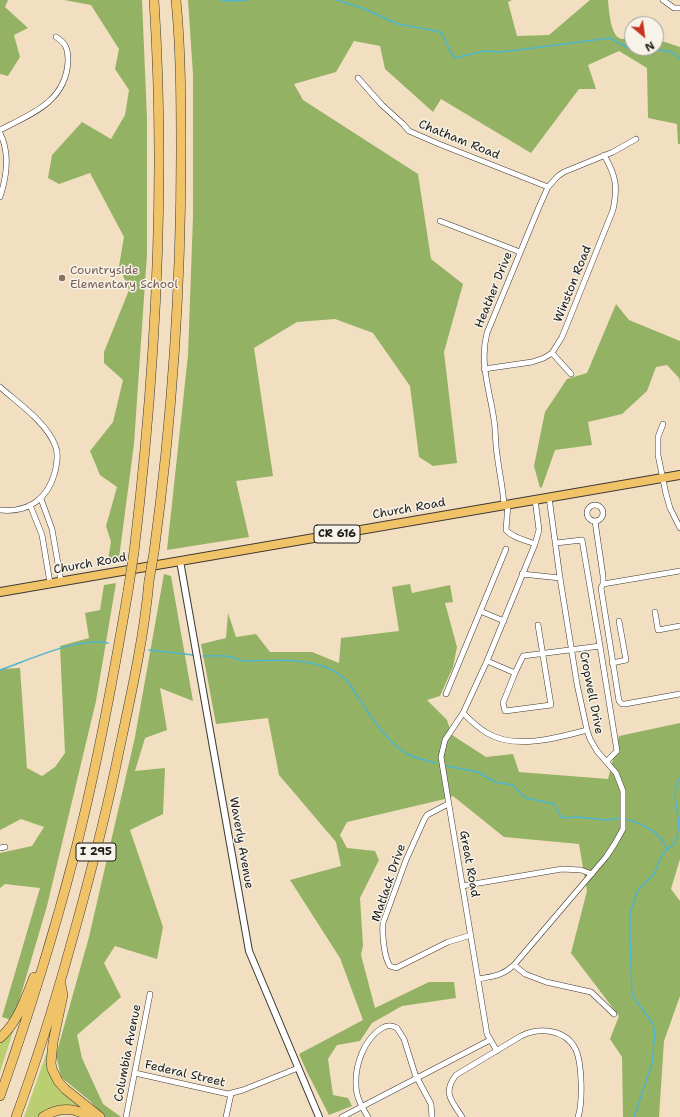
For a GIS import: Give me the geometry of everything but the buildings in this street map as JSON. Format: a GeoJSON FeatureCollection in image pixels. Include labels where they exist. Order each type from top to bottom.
{"type":"FeatureCollection","features":[{"type":"Feature","properties":{"kind":"highway","name":"I 295"},"geometry":{"type":"LineString","coordinates":[[0,1096],[27,1019],[54,930],[74,855],[90,790],[110,696],[134,552],[148,423],[157,269],[159,150],[154,0]]}},
{"type":"Feature","properties":{"kind":"highway","name":"I 295"},"geometry":{"type":"LineString","coordinates":[[16,1117],[44,1036],[85,896],[114,774],[134,674],[154,552],[170,412],[180,254],[181,124],[180,61],[176,0]]}},
{"type":"Feature","properties":{"kind":"highway"},"geometry":{"type":"LineString","coordinates":[[0,1038],[11,1025],[24,1002],[54,930]]}},
{"type":"Feature","properties":{"kind":"highway"},"geometry":{"type":"LineString","coordinates":[[60,983],[63,995],[53,1042],[51,1063],[52,1069],[58,1081],[66,1089],[100,1117]]}},
{"type":"Feature","properties":{"kind":"highway"},"geometry":{"type":"LineString","coordinates":[[43,1117],[55,1111],[68,1109],[77,1111],[89,1117]]}},
{"type":"Feature","properties":{"kind":"main road","name":"Church Road"},"geometry":{"type":"LineString","coordinates":[[0,592],[680,475]]}},
{"type":"Feature","properties":{"kind":"street"},"geometry":{"type":"LineString","coordinates":[[663,0],[674,8],[680,8]]}},
{"type":"Feature","properties":{"kind":"street"},"geometry":{"type":"LineString","coordinates":[[0,197],[6,177],[6,163],[4,143],[0,131],[40,108],[53,98],[66,77],[68,58],[67,49],[64,42],[56,37]]}},
{"type":"Feature","properties":{"kind":"street","name":"Chatham Road"},"geometry":{"type":"LineString","coordinates":[[358,78],[382,105],[404,124],[409,131],[548,187]]}},
{"type":"Feature","properties":{"kind":"street","name":"Heather Drive"},"geometry":{"type":"LineString","coordinates":[[506,505],[496,452],[494,420],[488,396],[484,369],[483,354],[487,333],[548,187],[564,172],[604,155],[636,139]]}},
{"type":"Feature","properties":{"kind":"street","name":"Winston Road"},"geometry":{"type":"LineString","coordinates":[[552,353],[562,337],[613,210],[615,181],[613,171],[604,155]]}},
{"type":"Feature","properties":{"kind":"street"},"geometry":{"type":"LineString","coordinates":[[440,221],[520,252]]}},
{"type":"Feature","properties":{"kind":"street"},"geometry":{"type":"LineString","coordinates":[[484,369],[532,362],[544,358],[552,353],[571,374]]}},
{"type":"Feature","properties":{"kind":"street"},"geometry":{"type":"LineString","coordinates":[[0,387],[46,430],[55,445],[57,457],[53,479],[41,499],[30,505],[15,509],[0,510]]}},
{"type":"Feature","properties":{"kind":"street"},"geometry":{"type":"LineString","coordinates":[[663,424],[658,434],[658,455],[670,508],[680,528]]}},
{"type":"Feature","properties":{"kind":"street","name":"Cropwell Drive"},"geometry":{"type":"LineString","coordinates":[[478,979],[501,974],[514,965],[592,874],[610,851],[623,829],[623,791],[616,773],[593,745],[587,730],[560,578],[549,497]]}},
{"type":"Feature","properties":{"kind":"street"},"geometry":{"type":"LineString","coordinates":[[41,499],[52,529],[61,581]]}},
{"type":"Feature","properties":{"kind":"street","name":"Great Road"},"geometry":{"type":"LineString","coordinates":[[497,1051],[487,1034],[441,761],[442,746],[463,713],[488,661],[535,544],[539,530],[535,499]]}},
{"type":"Feature","properties":{"kind":"street"},"geometry":{"type":"LineString","coordinates":[[30,505],[42,535],[50,583]]}},
{"type":"Feature","properties":{"kind":"street"},"geometry":{"type":"LineString","coordinates":[[506,505],[506,530],[515,537],[535,544]]}},
{"type":"Feature","properties":{"kind":"street"},"geometry":{"type":"LineString","coordinates":[[595,521],[603,576],[603,584],[601,588],[619,701],[622,704],[625,704],[680,694]]}},
{"type":"Feature","properties":{"kind":"street"},"geometry":{"type":"LineString","coordinates":[[556,543],[582,540],[617,751],[606,762]]}},
{"type":"Feature","properties":{"kind":"street"},"geometry":{"type":"LineString","coordinates":[[446,694],[506,549]]}},
{"type":"Feature","properties":{"kind":"street","name":"Waverly Avenue"},"geometry":{"type":"LineString","coordinates":[[180,561],[249,951],[319,1117]]}},
{"type":"Feature","properties":{"kind":"street"},"geometry":{"type":"LineString","coordinates":[[603,584],[680,571]]}},
{"type":"Feature","properties":{"kind":"street"},"geometry":{"type":"LineString","coordinates":[[522,574],[560,578]]}},
{"type":"Feature","properties":{"kind":"street"},"geometry":{"type":"LineString","coordinates":[[480,610],[504,621]]}},
{"type":"Feature","properties":{"kind":"street"},"geometry":{"type":"LineString","coordinates":[[655,612],[658,630],[680,626]]}},
{"type":"Feature","properties":{"kind":"street"},"geometry":{"type":"LineString","coordinates":[[612,663],[626,660],[619,621]]}},
{"type":"Feature","properties":{"kind":"street"},"geometry":{"type":"LineString","coordinates":[[538,626],[543,654],[551,705],[505,711],[503,703],[522,656],[543,654],[600,646]]}},
{"type":"Feature","properties":{"kind":"street"},"geometry":{"type":"LineString","coordinates":[[488,661],[515,673]]}},
{"type":"Feature","properties":{"kind":"street"},"geometry":{"type":"LineString","coordinates":[[463,713],[487,734],[510,742],[523,742],[587,730]]}},
{"type":"Feature","properties":{"kind":"street","name":"Matlack Drive"},"geometry":{"type":"LineString","coordinates":[[448,804],[427,815],[406,860],[382,928],[388,965],[393,968],[399,968],[448,942],[457,938],[471,935]]}},
{"type":"Feature","properties":{"kind":"street"},"geometry":{"type":"LineString","coordinates":[[462,886],[562,869],[581,870],[592,874]]}},
{"type":"Feature","properties":{"kind":"street"},"geometry":{"type":"LineString","coordinates":[[514,965],[525,974],[546,982],[591,992],[614,1014]]}},
{"type":"Feature","properties":{"kind":"street","name":"Columbia Avenue"},"geometry":{"type":"LineString","coordinates":[[126,1117],[150,994]]}},
{"type":"Feature","properties":{"kind":"street"},"geometry":{"type":"LineString","coordinates":[[368,1117],[357,1096],[356,1076],[361,1056],[368,1040],[377,1031],[385,1026],[393,1026],[399,1030],[404,1039],[417,1077],[431,1104],[432,1117]]}},
{"type":"Feature","properties":{"kind":"street"},"geometry":{"type":"LineString","coordinates":[[462,1117],[449,1096],[450,1085],[456,1075],[522,1036],[534,1031],[548,1031],[564,1037],[575,1048],[579,1060],[581,1101],[578,1117]]}},
{"type":"Feature","properties":{"kind":"street"},"geometry":{"type":"LineString","coordinates":[[342,1117],[490,1040]]}},
{"type":"Feature","properties":{"kind":"street","name":"Federal Street"},"geometry":{"type":"LineString","coordinates":[[135,1073],[224,1094],[231,1094],[281,1076],[298,1068]]}},
{"type":"Feature","properties":{"kind":"street"},"geometry":{"type":"LineString","coordinates":[[226,1117],[231,1094]]}},
{"type":"Feature","properties":{"kind":"green space"},"geometry":{"type":"Polygon","coordinates":[[[0,0],[8,0],[5,7],[28,28],[14,35],[20,57],[8,76],[0,74],[0,0]]]}},
{"type":"Feature","properties":{"kind":"green space"},"geometry":{"type":"Polygon","coordinates":[[[64,0],[142,0],[147,119],[147,254],[134,444],[119,558],[108,560],[111,542],[106,526],[117,487],[100,475],[90,451],[113,422],[123,380],[104,363],[104,352],[129,290],[119,266],[124,237],[90,173],[59,184],[48,178],[52,155],[82,122],[111,139],[125,115],[129,90],[115,69],[119,49],[91,5],[64,0]]]}},
{"type":"Feature","properties":{"kind":"green space"},"geometry":{"type":"Polygon","coordinates":[[[188,0],[512,0],[508,2],[517,36],[549,35],[590,0],[608,0],[611,23],[615,34],[619,38],[624,39],[624,54],[619,51],[588,65],[596,89],[579,89],[531,153],[441,99],[433,112],[385,69],[380,46],[354,41],[336,72],[294,84],[303,100],[418,174],[431,259],[463,284],[444,352],[457,463],[433,466],[419,457],[410,386],[373,333],[335,319],[297,322],[254,348],[273,476],[236,481],[249,537],[167,550],[188,355],[193,217],[193,75],[188,0]]]}},
{"type":"Feature","properties":{"kind":"green space"},"geometry":{"type":"Polygon","coordinates":[[[664,42],[680,47],[680,144],[678,144],[677,124],[648,118],[647,68],[627,56],[664,56],[664,42]]]}},
{"type":"Feature","properties":{"kind":"green space"},"geometry":{"type":"Polygon","coordinates":[[[616,304],[629,320],[680,341],[680,382],[679,378],[667,365],[656,367],[647,391],[622,414],[588,422],[592,445],[555,450],[542,487],[540,488],[534,466],[545,412],[567,379],[587,373],[616,304]]]}},
{"type":"Feature","properties":{"kind":"green space"},"geometry":{"type":"Polygon","coordinates":[[[164,574],[171,576],[193,701],[160,688],[167,730],[145,738],[135,771],[165,768],[163,814],[130,830],[163,927],[157,959],[115,946],[104,963],[121,997],[77,1035],[82,1058],[103,1104],[121,1117],[104,1117],[90,1101],[61,1077],[56,1055],[89,937],[135,737],[164,574]]]}},
{"type":"Feature","properties":{"kind":"green space"},"geometry":{"type":"Polygon","coordinates":[[[116,583],[96,701],[47,906],[17,1008],[12,1020],[2,1017],[40,888],[5,884],[0,888],[0,853],[32,846],[44,827],[21,819],[0,830],[0,669],[20,668],[27,768],[42,776],[55,767],[65,753],[60,646],[89,638],[85,613],[100,610],[104,585],[116,583]]]}},
{"type":"Feature","properties":{"kind":"green space"},"geometry":{"type":"Polygon","coordinates":[[[410,584],[412,593],[450,585],[453,602],[445,603],[457,647],[453,667],[440,696],[427,700],[447,720],[452,735],[486,757],[513,754],[519,772],[608,779],[619,736],[680,723],[680,859],[671,889],[680,901],[680,996],[664,1041],[659,1117],[623,1117],[622,1057],[610,1039],[619,1016],[571,953],[587,891],[579,844],[504,837],[453,796],[347,822],[340,835],[347,848],[375,851],[379,860],[360,898],[363,945],[361,955],[375,1008],[429,982],[454,982],[456,998],[402,1006],[372,1023],[360,1041],[337,1045],[328,1059],[333,1095],[348,1098],[352,1106],[329,1115],[308,1074],[299,1054],[363,1020],[340,958],[290,880],[341,866],[336,842],[279,775],[268,718],[216,724],[201,644],[226,638],[228,613],[236,637],[256,634],[270,652],[312,652],[339,663],[341,638],[399,631],[392,587],[410,584]]]}},
{"type":"Feature","properties":{"kind":"green space"},"geometry":{"type":"Polygon","coordinates":[[[11,1032],[13,1032],[0,1072],[0,1042],[11,1032]]]}},
{"type":"Feature","properties":{"kind":"green space"},"geometry":{"type":"Polygon","coordinates":[[[50,1043],[49,1068],[90,1114],[43,1114],[38,1117],[24,1117],[50,1043]]]}},
{"type":"Feature","properties":{"kind":"waterway"},"geometry":{"type":"LineString","coordinates":[[220,0],[248,0]]}},
{"type":"Feature","properties":{"kind":"waterway"},"geometry":{"type":"LineString","coordinates":[[337,0],[362,8],[398,24],[442,33],[451,53],[455,58],[484,51],[499,52],[610,38],[630,49],[668,51],[675,54],[680,59]]}},
{"type":"Feature","properties":{"kind":"waterway"},"geometry":{"type":"LineString","coordinates":[[0,670],[53,650],[68,646],[95,642],[108,643]]}},
{"type":"Feature","properties":{"kind":"waterway"},"geometry":{"type":"LineString","coordinates":[[149,650],[193,655]]}},
{"type":"Feature","properties":{"kind":"waterway"},"geometry":{"type":"LineString","coordinates":[[203,656],[228,656],[242,661],[300,661],[327,668],[348,682],[375,722],[400,749],[409,755],[436,763]]}},
{"type":"Feature","properties":{"kind":"waterway"},"geometry":{"type":"LineString","coordinates":[[447,766],[478,772],[495,782],[513,785],[523,796],[527,798],[554,804],[561,817],[564,818],[577,817],[606,820],[621,818]]}},
{"type":"Feature","properties":{"kind":"waterway"},"geometry":{"type":"LineString","coordinates":[[634,1117],[652,1064],[655,1033],[653,1024],[632,995],[630,914],[638,890],[654,874],[663,853],[674,844],[677,837],[679,824],[675,796],[676,786],[680,777]]}},
{"type":"Feature","properties":{"kind":"waterway"},"geometry":{"type":"LineString","coordinates":[[625,819],[637,823],[655,833],[660,837],[667,849]]}},
{"type":"Feature","properties":{"kind":"place","name":"Countryside Elementary School"},"geometry":{"type":"Point","coordinates":[62,278]}}]}
